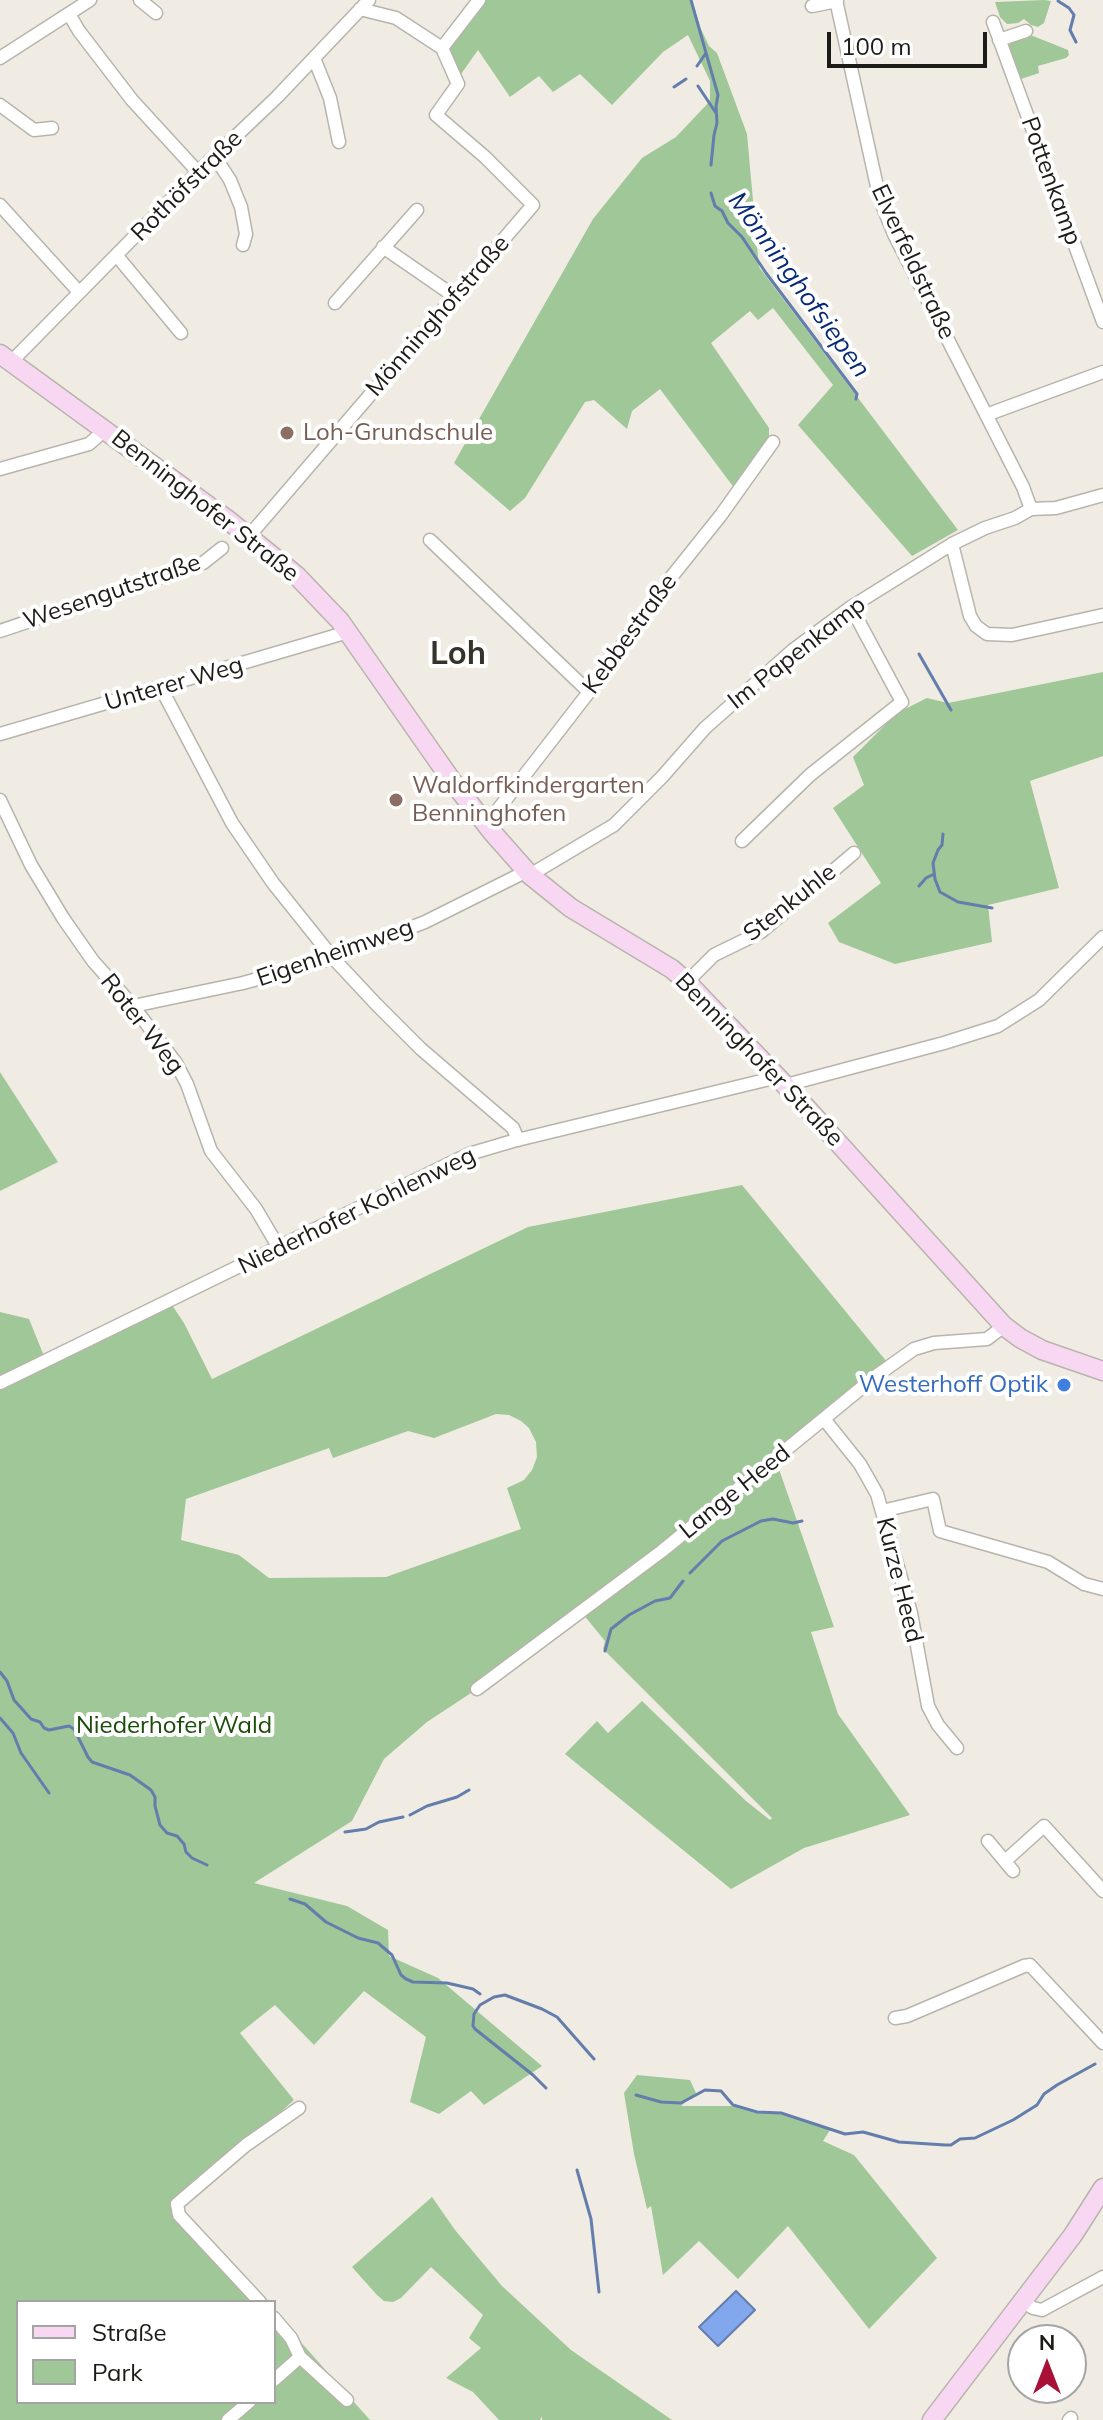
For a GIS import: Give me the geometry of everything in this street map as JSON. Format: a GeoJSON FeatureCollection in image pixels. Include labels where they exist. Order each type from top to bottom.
{"type":"FeatureCollection","features":[{"type":"Feature","properties":{"kind":"main road","name":"Benninghofer Straße"},"geometry":{"type":"LineString","coordinates":[[6,358],[249,536],[310,589],[348,632],[405,717],[486,825],[528,873],[571,908],[659,960],[687,982],[782,1081],[1004,1326],[1042,1350],[1103,1371]]}},
{"type":"Feature","properties":{"kind":"main road"},"geometry":{"type":"LineString","coordinates":[[932,2420],[1073,2235],[1103,2188]]}},
{"type":"Feature","properties":{"kind":"street"},"geometry":{"type":"LineString","coordinates":[[0,58],[90,0]]}},
{"type":"Feature","properties":{"kind":"street"},"geometry":{"type":"LineString","coordinates":[[140,0],[156,13]]}},
{"type":"Feature","properties":{"kind":"street"},"geometry":{"type":"LineString","coordinates":[[442,48],[479,0]]}},
{"type":"Feature","properties":{"kind":"street","name":"Elverfeldstraße"},"geometry":{"type":"LineString","coordinates":[[812,6],[836,0],[880,200],[894,234],[1023,487],[1031,509]]}},
{"type":"Feature","properties":{"kind":"street","name":"Rothöfstraße"},"geometry":{"type":"LineString","coordinates":[[6,358],[117,256],[364,5],[396,18],[442,48]]}},
{"type":"Feature","properties":{"kind":"street"},"geometry":{"type":"LineString","coordinates":[[69,14],[132,100],[198,172]]}},
{"type":"Feature","properties":{"kind":"street","name":"Pottenkamp"},"geometry":{"type":"LineString","coordinates":[[993,22],[1103,322]]}},
{"type":"Feature","properties":{"kind":"street"},"geometry":{"type":"LineString","coordinates":[[999,40],[1026,31]]}},
{"type":"Feature","properties":{"kind":"street","name":"Mönninghofstraße"},"geometry":{"type":"LineString","coordinates":[[249,536],[533,205],[485,157],[436,115],[458,84],[442,48]]}},
{"type":"Feature","properties":{"kind":"street"},"geometry":{"type":"LineString","coordinates":[[314,58],[330,98],[339,142]]}},
{"type":"Feature","properties":{"kind":"street"},"geometry":{"type":"LineString","coordinates":[[0,105],[34,130],[52,128]]}},
{"type":"Feature","properties":{"kind":"street"},"geometry":{"type":"LineString","coordinates":[[215,157],[230,180],[241,207],[246,234],[243,245]]}},
{"type":"Feature","properties":{"kind":"street"},"geometry":{"type":"LineString","coordinates":[[0,205],[79,292]]}},
{"type":"Feature","properties":{"kind":"street"},"geometry":{"type":"LineString","coordinates":[[335,303],[417,210]]}},
{"type":"Feature","properties":{"kind":"street"},"geometry":{"type":"LineString","coordinates":[[383,247],[454,296]]}},
{"type":"Feature","properties":{"kind":"street"},"geometry":{"type":"LineString","coordinates":[[117,256],[181,333]]}},
{"type":"Feature","properties":{"kind":"street"},"geometry":{"type":"LineString","coordinates":[[986,415],[1103,372]]}},
{"type":"Feature","properties":{"kind":"street"},"geometry":{"type":"LineString","coordinates":[[0,469],[89,444],[106,429]]}},
{"type":"Feature","properties":{"kind":"street","name":"Kebbestraße"},"geometry":{"type":"LineString","coordinates":[[486,825],[589,692],[661,590],[721,515],[773,442]]}},
{"type":"Feature","properties":{"kind":"street","name":"Im Papenkamp"},"geometry":{"type":"LineString","coordinates":[[528,873],[614,825],[705,728],[793,650],[851,607],[952,544],[1031,509],[1056,508],[1103,495]]}},
{"type":"Feature","properties":{"kind":"street"},"geometry":{"type":"LineString","coordinates":[[430,540],[589,692]]}},
{"type":"Feature","properties":{"kind":"street"},"geometry":{"type":"LineString","coordinates":[[952,544],[970,616],[976,626],[987,634],[1012,635],[1103,615]]}},
{"type":"Feature","properties":{"kind":"street","name":"Wesengutstraße"},"geometry":{"type":"LineString","coordinates":[[0,631],[203,563],[222,548]]}},
{"type":"Feature","properties":{"kind":"street"},"geometry":{"type":"LineString","coordinates":[[742,841],[810,775],[902,702],[851,607]]}},
{"type":"Feature","properties":{"kind":"street","name":"Unterer Weg"},"geometry":{"type":"LineString","coordinates":[[0,734],[348,632]]}},
{"type":"Feature","properties":{"kind":"street"},"geometry":{"type":"LineString","coordinates":[[161,688],[232,823],[273,883],[333,958],[421,1049],[513,1128],[518,1140]]}},
{"type":"Feature","properties":{"kind":"street","name":"Roter Weg"},"geometry":{"type":"LineString","coordinates":[[0,800],[31,865],[63,918],[93,961],[133,1006],[176,1063],[187,1084],[211,1151],[256,1209],[279,1248]]}},
{"type":"Feature","properties":{"kind":"street","name":"Stenkuhle"},"geometry":{"type":"LineString","coordinates":[[687,982],[714,955],[761,932],[854,853]]}},
{"type":"Feature","properties":{"kind":"street","name":"Eigenheimweg"},"geometry":{"type":"LineString","coordinates":[[133,1006],[243,983],[333,958],[425,922],[528,873]]}},
{"type":"Feature","properties":{"kind":"street","name":"Niederhofer Kohlenweg"},"geometry":{"type":"LineString","coordinates":[[0,1383],[454,1160],[518,1140],[944,1043],[998,1026],[1039,1000],[1103,937]]}},
{"type":"Feature","properties":{"kind":"street","name":"Lange Heed"},"geometry":{"type":"LineString","coordinates":[[477,1689],[662,1551],[914,1349],[934,1343],[987,1339],[1004,1326]]}},
{"type":"Feature","properties":{"kind":"street","name":"Kurze Heed"},"geometry":{"type":"LineString","coordinates":[[824,1419],[860,1464],[877,1494],[911,1613],[928,1706],[938,1725],[957,1748]]}},
{"type":"Feature","properties":{"kind":"street"},"geometry":{"type":"LineString","coordinates":[[882,1511],[933,1499],[940,1531],[1048,1562],[1084,1584],[1103,1589]]}},
{"type":"Feature","properties":{"kind":"street"},"geometry":{"type":"LineString","coordinates":[[988,1841],[1009,1866],[1044,1826],[1103,1891]]}},
{"type":"Feature","properties":{"kind":"street"},"geometry":{"type":"LineString","coordinates":[[895,2018],[907,2016],[1030,1965],[1103,2043]]}},
{"type":"Feature","properties":{"kind":"street"},"geometry":{"type":"LineString","coordinates":[[258,2300],[179,2215],[177,2204],[259,2135],[299,2108]]}},
{"type":"Feature","properties":{"kind":"street"},"geometry":{"type":"LineString","coordinates":[[1021,2300],[1042,2310],[1103,2277]]}},
{"type":"Feature","properties":{"kind":"street"},"geometry":{"type":"LineString","coordinates":[[276,2320],[291,2338],[300,2357],[347,2400]]}},
{"type":"Feature","properties":{"kind":"street"},"geometry":{"type":"LineString","coordinates":[[276,2378],[300,2357]]}},
{"type":"Feature","properties":{"kind":"street"},"geometry":{"type":"LineString","coordinates":[[228,2420],[247,2404]]}},
{"type":"Feature","properties":{"kind":"green space"},"geometry":{"type":"Polygon","coordinates":[[[486,0],[692,0],[700,27],[709,46],[717,53],[747,134],[759,267],[958,530],[912,556],[798,425],[833,385],[773,308],[758,320],[750,311],[711,343],[769,428],[769,443],[735,489],[660,389],[632,411],[627,429],[594,400],[585,402],[525,498],[510,511],[454,463],[593,219],[642,158],[676,137],[710,101],[710,81],[688,35],[663,52],[612,105],[580,74],[553,92],[539,76],[510,97],[478,50],[459,77],[446,52],[486,0]]]}},
{"type":"Feature","properties":{"kind":"green space"},"geometry":{"type":"Polygon","coordinates":[[[1051,1],[1044,23],[1038,27],[1024,19],[1007,24],[1000,17],[995,2],[1051,1]]]}},
{"type":"Feature","properties":{"kind":"green space"},"geometry":{"type":"Polygon","coordinates":[[[1027,36],[1068,50],[1069,55],[1038,66],[1039,73],[1018,80],[1007,47],[1014,40],[1027,36]]]}},
{"type":"Feature","properties":{"kind":"green space"},"geometry":{"type":"Polygon","coordinates":[[[1103,672],[1103,756],[1030,781],[1059,888],[988,905],[992,942],[895,964],[839,942],[828,923],[881,883],[833,808],[864,785],[853,757],[897,713],[927,698],[948,703],[1103,672]]]}},
{"type":"Feature","properties":{"kind":"green space"},"geometry":{"type":"Polygon","coordinates":[[[0,1072],[58,1162],[0,1191],[0,1072]]]}},
{"type":"Feature","properties":{"kind":"green space","name":"Niederhofer Wald"},"geometry":{"type":"Polygon","coordinates":[[[742,1185],[887,1362],[773,1452],[834,1627],[811,1632],[838,1714],[910,1815],[804,1848],[731,1889],[565,1754],[597,1721],[608,1733],[642,1701],[746,1801],[770,1820],[772,1818],[603,1649],[605,1641],[578,1608],[477,1689],[427,1722],[384,1759],[352,1821],[254,1883],[347,1906],[388,1930],[389,1956],[438,1978],[542,2066],[484,2105],[471,2091],[439,2114],[410,2102],[426,2037],[364,1991],[314,2045],[275,2005],[240,2033],[294,2100],[177,2204],[263,2300],[16,2300],[16,2404],[276,2404],[276,2314],[370,2420],[0,2420],[0,1312],[29,1319],[46,1361],[170,1302],[212,1379],[528,1227],[742,1185]],[[496,1414],[434,1438],[408,1431],[333,1458],[329,1448],[186,1499],[181,1540],[239,1555],[269,1578],[386,1577],[521,1529],[507,1488],[524,1480],[537,1457],[536,1442],[529,1428],[509,1415],[496,1414]]]}},
{"type":"Feature","properties":{"kind":"green space"},"geometry":{"type":"Polygon","coordinates":[[[637,2075],[690,2080],[696,2093],[681,2106],[731,2106],[755,2113],[779,2114],[830,2130],[823,2141],[854,2155],[937,2258],[869,2329],[788,2226],[738,2279],[699,2241],[663,2275],[651,2206],[647,2209],[634,2154],[624,2093],[637,2075]]]}},
{"type":"Feature","properties":{"kind":"green space"},"geometry":{"type":"Polygon","coordinates":[[[432,2197],[502,2286],[571,2350],[672,2420],[542,2420],[542,2416],[540,2420],[499,2420],[473,2392],[446,2378],[481,2348],[469,2338],[483,2315],[431,2267],[401,2298],[393,2302],[384,2301],[352,2267],[432,2197]]]}},
{"type":"Feature","properties":{"kind":"water"},"geometry":{"type":"Polygon","coordinates":[[[736,2291],[755,2310],[718,2346],[699,2327],[736,2291]]]}},
{"type":"Feature","properties":{"kind":"waterway","name":"Mönninghofsiepen"},"geometry":{"type":"LineString","coordinates":[[691,0],[718,95],[711,165]]}},
{"type":"Feature","properties":{"kind":"waterway"},"geometry":{"type":"LineString","coordinates":[[1058,1],[1074,15],[1070,30],[1076,42]]}},
{"type":"Feature","properties":{"kind":"waterway"},"geometry":{"type":"LineString","coordinates":[[697,66],[706,53]]}},
{"type":"Feature","properties":{"kind":"waterway"},"geometry":{"type":"LineString","coordinates":[[674,87],[686,79]]}},
{"type":"Feature","properties":{"kind":"waterway"},"geometry":{"type":"LineString","coordinates":[[698,86],[716,113]]}},
{"type":"Feature","properties":{"kind":"waterway","name":"Mönninghofsiepen"},"geometry":{"type":"LineString","coordinates":[[711,193],[715,206],[742,237],[857,394],[856,399]]}},
{"type":"Feature","properties":{"kind":"waterway","name":"Mönninghofsiepen"},"geometry":{"type":"LineString","coordinates":[[919,654],[951,710]]}},
{"type":"Feature","properties":{"kind":"waterway","name":"Mönninghofsiepen"},"geometry":{"type":"LineString","coordinates":[[943,834],[942,845],[933,863],[940,892],[958,902],[992,908]]}},
{"type":"Feature","properties":{"kind":"waterway"},"geometry":{"type":"LineString","coordinates":[[919,886],[934,874]]}},
{"type":"Feature","properties":{"kind":"waterway","name":"Lange Heed"},"geometry":{"type":"LineString","coordinates":[[690,1573],[722,1541],[761,1521],[802,1521]]}},
{"type":"Feature","properties":{"kind":"waterway","name":"Lange Heed"},"geometry":{"type":"LineString","coordinates":[[605,1651],[611,1629],[655,1601],[670,1598],[683,1581]]}},
{"type":"Feature","properties":{"kind":"waterway"},"geometry":{"type":"LineString","coordinates":[[0,1672],[14,1700],[31,1719],[49,1730],[69,1726],[74,1729],[92,1762],[130,1775],[151,1790],[160,1825],[167,1833],[177,1836],[192,1858],[207,1865]]}},
{"type":"Feature","properties":{"kind":"waterway"},"geometry":{"type":"LineString","coordinates":[[0,1718],[13,1733],[21,1753],[49,1793]]}},
{"type":"Feature","properties":{"kind":"waterway","name":"Lange Heed"},"geometry":{"type":"LineString","coordinates":[[410,1815],[469,1790]]}},
{"type":"Feature","properties":{"kind":"waterway","name":"Lange Heed"},"geometry":{"type":"LineString","coordinates":[[345,1832],[403,1817]]}},
{"type":"Feature","properties":{"kind":"waterway"},"geometry":{"type":"LineString","coordinates":[[290,1899],[305,1904],[326,1922],[358,1938],[378,1943],[392,1955],[406,1979],[447,1983],[473,1989],[480,1994]]}},
{"type":"Feature","properties":{"kind":"waterway"},"geometry":{"type":"LineString","coordinates":[[546,2088],[475,2029],[474,2014],[480,2005],[505,1995],[542,2009],[557,2017],[594,2059]]}},
{"type":"Feature","properties":{"kind":"waterway"},"geometry":{"type":"LineString","coordinates":[[636,2095],[661,2102],[681,2103],[705,2090],[721,2091],[733,2105],[757,2112],[781,2113],[845,2134],[863,2132],[899,2142],[951,2145],[960,2139],[975,2138],[1013,2120],[1037,2105],[1044,2094],[1057,2085],[1095,2064]]}},
{"type":"Feature","properties":{"kind":"waterway"},"geometry":{"type":"LineString","coordinates":[[577,2170],[591,2219],[599,2292]]}},
{"type":"Feature","properties":{"kind":"place","name":"Loh-Grundschule"},"geometry":{"type":"Point","coordinates":[287,433]}},
{"type":"Feature","properties":{"kind":"place","name":"Waldorfkindergarten Benninghofen"},"geometry":{"type":"Point","coordinates":[396,800]}},
{"type":"Feature","properties":{"kind":"place","name":"Westerhoff Optik"},"geometry":{"type":"Point","coordinates":[1064,1385]}},
{"type":"Feature","properties":{"kind":"district","name":"Loh"},"geometry":{"type":"Point","coordinates":[458,654]}}]}
